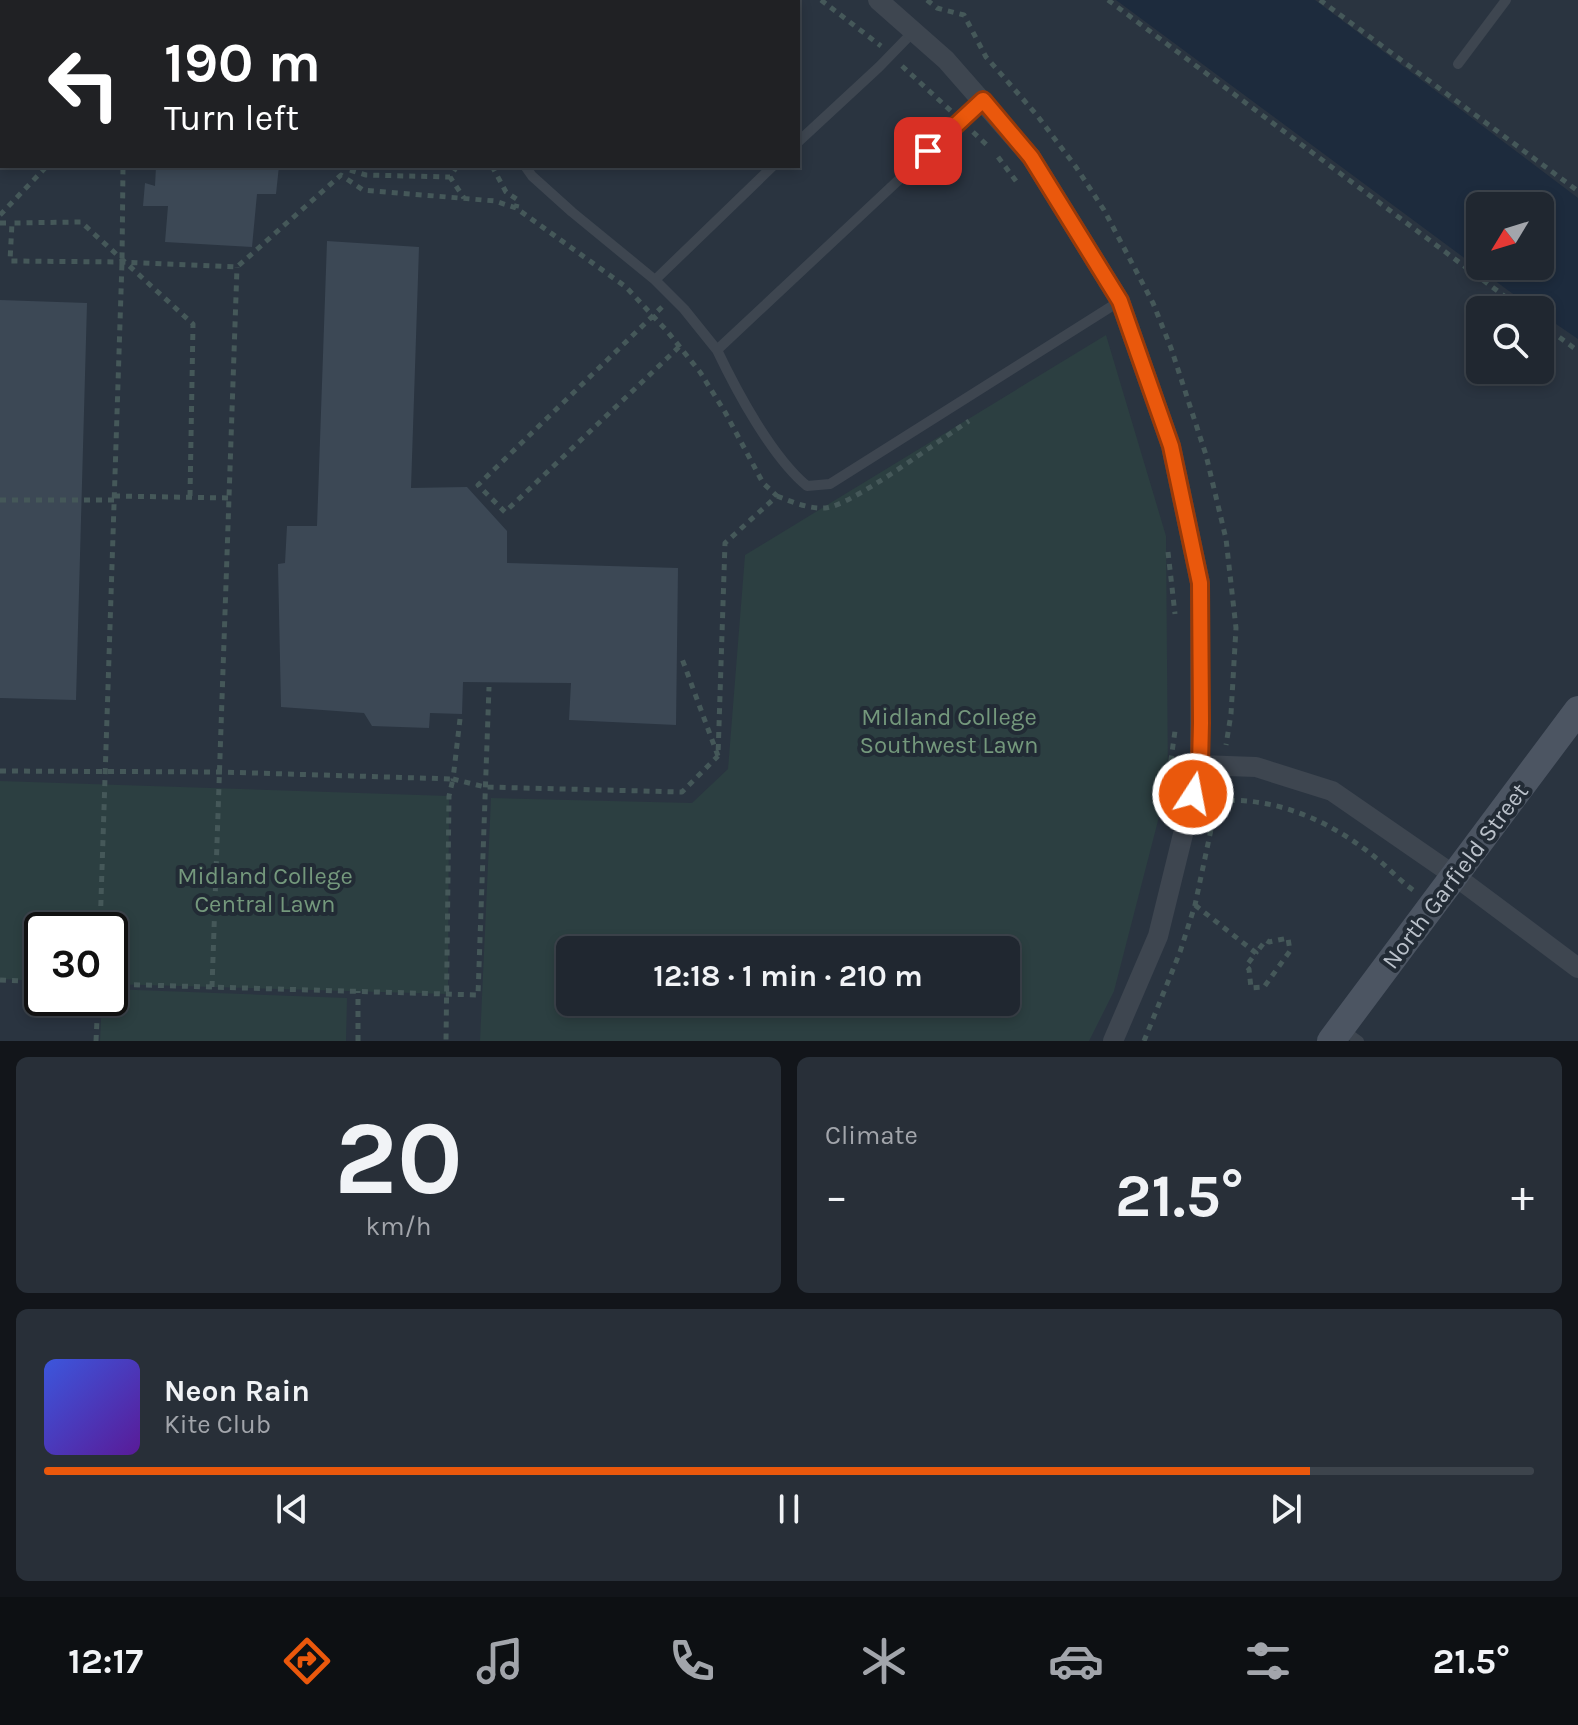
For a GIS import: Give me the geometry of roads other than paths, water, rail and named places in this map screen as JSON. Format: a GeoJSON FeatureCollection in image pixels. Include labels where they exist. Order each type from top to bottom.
{"type":"FeatureCollection","features":[{"type":"Feature","properties":{"kind":"main road","name":"North Garfield Street"},"geometry":{"type":"LineString","coordinates":[[1344,1037],[1433,906],[1578,710]]}},
{"type":"Feature","properties":{"kind":"street"},"geometry":{"type":"LineString","coordinates":[[878,0],[946,60],[1031,157],[1120,301],[1171,446],[1200,583],[1200,765],[1158,936],[1113,1041]]}},
{"type":"Feature","properties":{"kind":"street"},"geometry":{"type":"LineString","coordinates":[[1200,765],[1256,767],[1332,791],[1455,876],[1578,968]]}},
{"type":"Feature","properties":{"kind":"lane"},"geometry":{"type":"LineString","coordinates":[[1458,64],[1506,0]]}},
{"type":"Feature","properties":{"kind":"lane"},"geometry":{"type":"LineString","coordinates":[[800,140],[914,31]]}},
{"type":"Feature","properties":{"kind":"lane"},"geometry":{"type":"LineString","coordinates":[[717,350],[983,100]]}},
{"type":"Feature","properties":{"kind":"lane"},"geometry":{"type":"LineString","coordinates":[[526,168],[572,212],[671,295],[717,350],[731,379],[789,471],[807,486],[830,484],[1120,301]]}},
{"type":"Feature","properties":{"kind":"lane"},"geometry":{"type":"LineString","coordinates":[[655,280],[771,168]]}},
{"type":"Feature","properties":{"kind":"water"},"geometry":{"type":"Polygon","coordinates":[[[1116,0],[1315,0],[1578,198],[1578,339],[1554,323],[1554,296],[1516,296],[1494,280],[1554,280],[1554,192],[1466,192],[1466,259],[1116,0]]]}},
{"type":"Feature","properties":{"kind":"park label","name":"Midland College Southwest Lawn"},"geometry":{"type":"Point","coordinates":[949,731]}},
{"type":"Feature","properties":{"kind":"park label","name":"Midland College Central Lawn"},"geometry":{"type":"Point","coordinates":[265,890]}}]}
